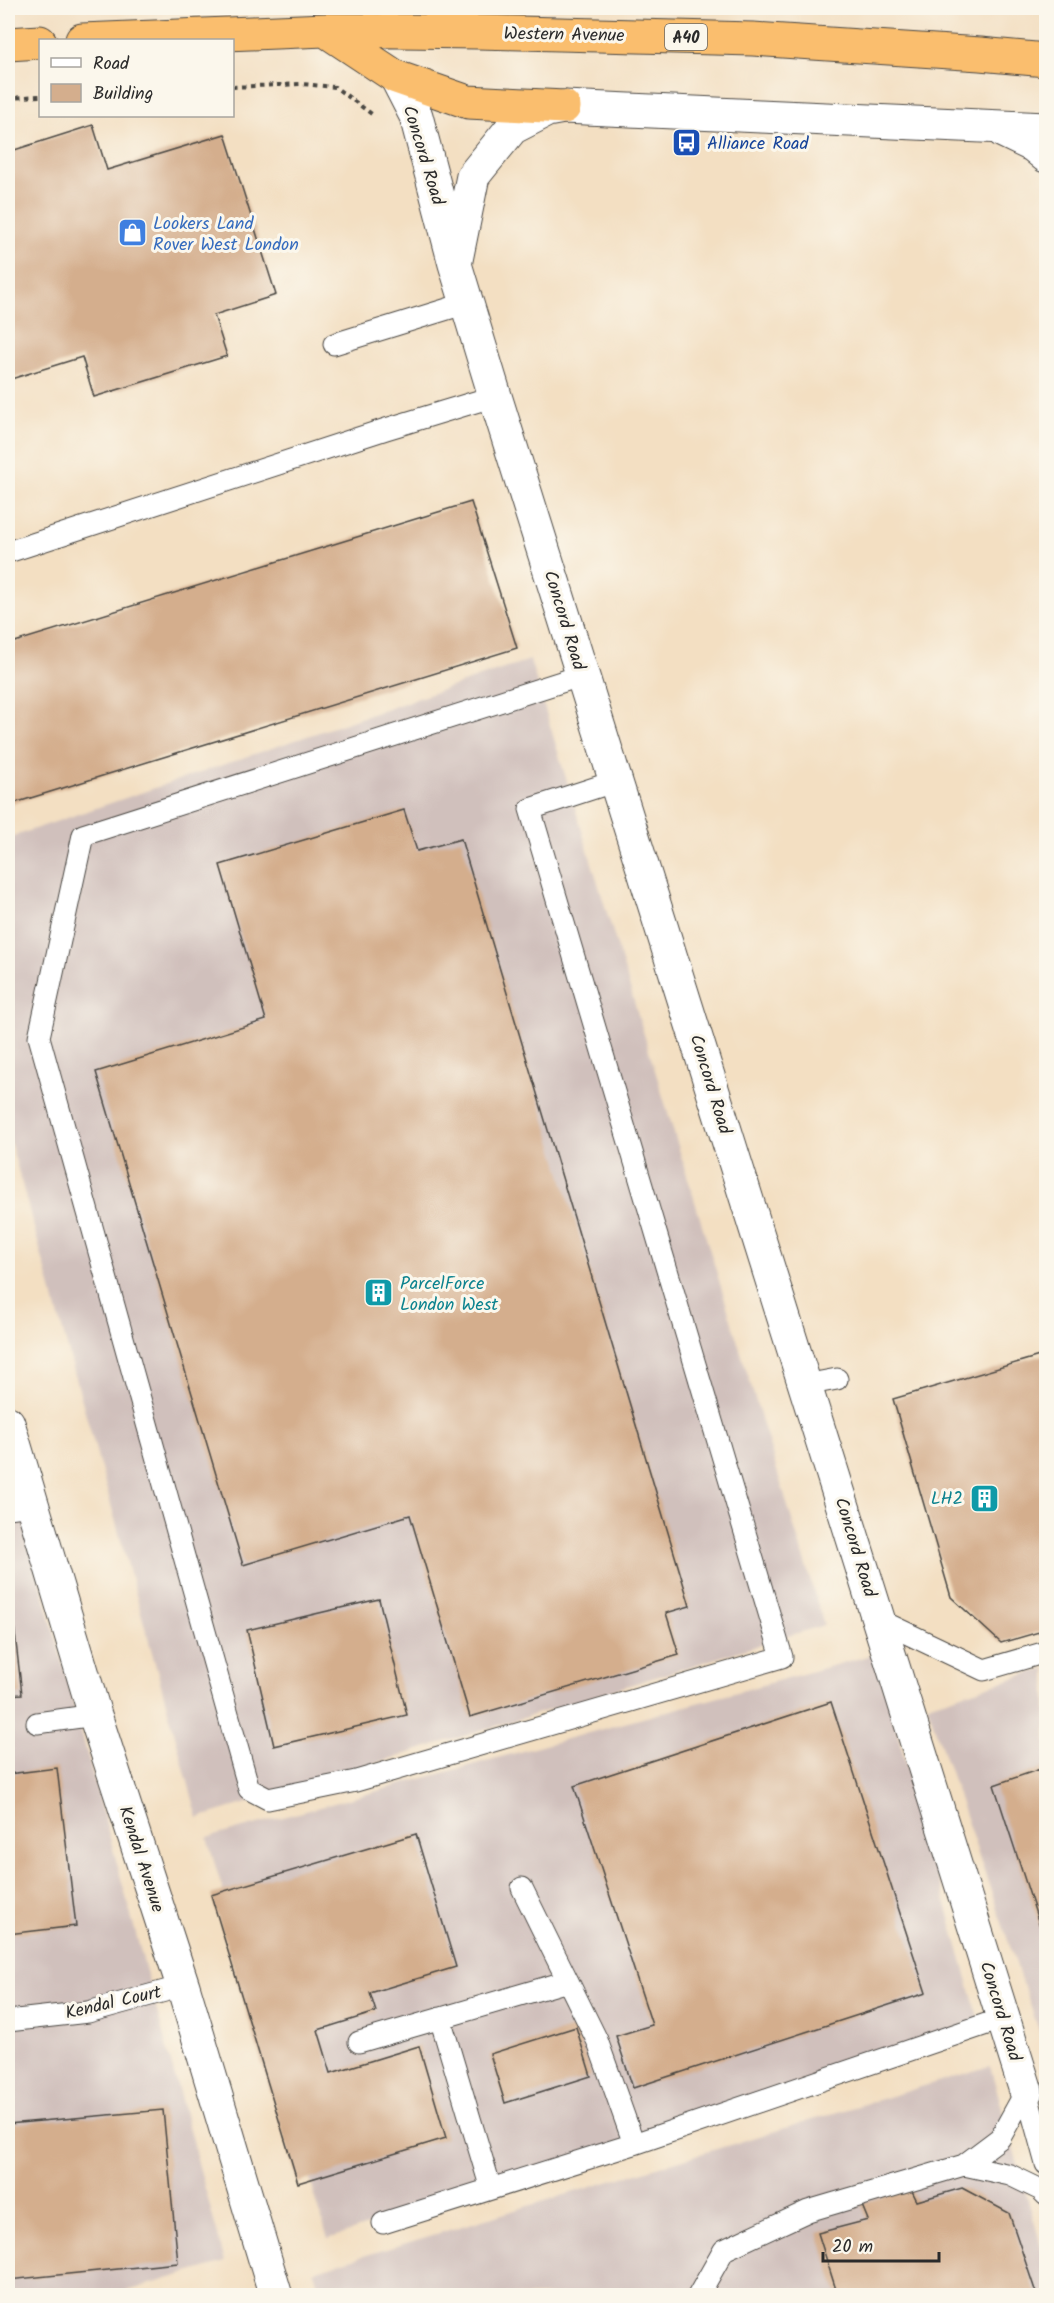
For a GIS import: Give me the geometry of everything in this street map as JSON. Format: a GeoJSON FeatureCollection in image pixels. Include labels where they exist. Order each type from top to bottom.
{"type":"FeatureCollection","features":[{"type":"Feature","properties":{"kind":"highway","name":"Western Avenue"},"geometry":{"type":"LineString","coordinates":[[106,39],[325,30],[753,39],[1047,60]]}},
{"type":"Feature","properties":{"kind":"highway"},"geometry":{"type":"LineString","coordinates":[[325,30],[396,77],[468,102],[564,107]]}},
{"type":"Feature","properties":{"kind":"highway"},"geometry":{"type":"LineString","coordinates":[[8,44],[39,42]]}},
{"type":"Feature","properties":{"kind":"street","name":"Concord Road"},"geometry":{"type":"LineString","coordinates":[[396,77],[416,116],[418,132],[455,264],[495,396],[1026,2091]]}},
{"type":"Feature","properties":{"kind":"street"},"geometry":{"type":"LineString","coordinates":[[455,264],[473,176],[512,128],[547,110],[564,107],[1047,129]]}},
{"type":"Feature","properties":{"kind":"street"},"geometry":{"type":"LineString","coordinates":[[996,127],[1034,146],[1047,156]]}},
{"type":"Feature","properties":{"kind":"street","name":"Kendal Avenue"},"geometry":{"type":"LineString","coordinates":[[8,1423],[20,1506],[95,1715],[183,1986],[276,2295]]}},
{"type":"Feature","properties":{"kind":"lane"},"geometry":{"type":"LineString","coordinates":[[334,344],[467,303]]}},
{"type":"Feature","properties":{"kind":"lane"},"geometry":{"type":"LineString","coordinates":[[8,552],[386,429],[495,396]]}},
{"type":"Feature","properties":{"kind":"lane"},"geometry":{"type":"LineString","coordinates":[[583,675],[83,835],[39,1037],[249,1789],[268,1799],[356,1781],[782,1657],[530,809],[616,781]]}},
{"type":"Feature","properties":{"kind":"lane"},"geometry":{"type":"LineString","coordinates":[[805,1384],[837,1379]]}},
{"type":"Feature","properties":{"kind":"lane"},"geometry":{"type":"LineString","coordinates":[[879,1620],[984,1670],[1047,1652]]}},
{"type":"Feature","properties":{"kind":"lane"},"geometry":{"type":"LineString","coordinates":[[37,1723],[95,1715]]}},
{"type":"Feature","properties":{"kind":"lane"},"geometry":{"type":"LineString","coordinates":[[522,1888],[597,2040],[634,2144]]}},
{"type":"Feature","properties":{"kind":"lane"},"geometry":{"type":"LineString","coordinates":[[359,2042],[568,1981]]}},
{"type":"Feature","properties":{"kind":"lane","name":"Kendal Court"},"geometry":{"type":"LineString","coordinates":[[8,2021],[88,2012],[183,1986]]}},
{"type":"Feature","properties":{"kind":"lane"},"geometry":{"type":"LineString","coordinates":[[383,2223],[634,2144],[1004,2018]]}},
{"type":"Feature","properties":{"kind":"lane"},"geometry":{"type":"LineString","coordinates":[[440,2019],[491,2189]]}},
{"type":"Feature","properties":{"kind":"lane"},"geometry":{"type":"LineString","coordinates":[[1026,2091],[1047,2163]]}},
{"type":"Feature","properties":{"kind":"lane"},"geometry":{"type":"LineString","coordinates":[[698,2295],[724,2250],[808,2211],[964,2165],[1000,2138],[1026,2091]]}},
{"type":"Feature","properties":{"kind":"lane"},"geometry":{"type":"LineString","coordinates":[[964,2165],[1010,2175],[1047,2195]]}},
{"type":"Feature","properties":{"kind":"path"},"geometry":{"type":"LineString","coordinates":[[234,87],[302,84],[335,87],[390,128],[401,132],[418,132]]}},
{"type":"Feature","properties":{"kind":"path"},"geometry":{"type":"LineString","coordinates":[[8,98],[39,96]]}},
{"type":"Feature","properties":{"kind":"shaded area"},"geometry":{"type":"Polygon","coordinates":[[[530,660],[824,1625],[198,1818],[8,1134],[8,838],[530,660]]]}},
{"type":"Feature","properties":{"kind":"shaded area"},"geometry":{"type":"Polygon","coordinates":[[[8,1462],[225,2262],[114,2295],[8,2295],[8,1462]]]}},
{"type":"Feature","properties":{"kind":"shaded area"},"geometry":{"type":"Polygon","coordinates":[[[875,1654],[980,2024],[328,2239],[207,1838],[875,1654]]]}},
{"type":"Feature","properties":{"kind":"shaded area"},"geometry":{"type":"Polygon","coordinates":[[[1046,1668],[1046,2051],[927,1705],[1046,1668]]]}},
{"type":"Feature","properties":{"kind":"shaded area"},"geometry":{"type":"Polygon","coordinates":[[[990,2066],[1046,2263],[1046,2295],[321,2296],[314,2271],[990,2066]]]}},
{"type":"Feature","properties":{"kind":"building","name":"Lookers Land Rover West London"},"geometry":{"type":"Polygon","coordinates":[[[93,125],[107,170],[225,134],[276,295],[214,315],[227,356],[94,397],[82,357],[8,380],[8,152],[93,125]]]}},
{"type":"Feature","properties":{"kind":"building"},"geometry":{"type":"Polygon","coordinates":[[[471,502],[517,648],[8,805],[8,644],[471,502]]]}},
{"type":"Feature","properties":{"kind":"building","name":"ParcelForce London West"},"geometry":{"type":"Polygon","coordinates":[[[404,810],[417,851],[461,839],[690,1606],[666,1613],[679,1655],[470,1717],[410,1515],[243,1565],[96,1072],[266,1020],[220,865],[404,810]]]}},
{"type":"Feature","properties":{"kind":"building","name":"LH2"},"geometry":{"type":"Polygon","coordinates":[[[1046,1354],[1046,1630],[1001,1643],[951,1597],[893,1399],[1046,1354]]]}},
{"type":"Feature","properties":{"kind":"building"},"geometry":{"type":"Polygon","coordinates":[[[8,1574],[22,1694],[8,1695],[8,1574]]]}},
{"type":"Feature","properties":{"kind":"building"},"geometry":{"type":"Polygon","coordinates":[[[379,1599],[407,1715],[274,1746],[247,1630],[379,1599]]]}},
{"type":"Feature","properties":{"kind":"building"},"geometry":{"type":"Polygon","coordinates":[[[831,1702],[926,1993],[633,2088],[616,2036],[652,2025],[574,1786],[831,1702]]]}},
{"type":"Feature","properties":{"kind":"building"},"geometry":{"type":"Polygon","coordinates":[[[1046,1767],[1046,1945],[994,1785],[1046,1767]]]}},
{"type":"Feature","properties":{"kind":"building"},"geometry":{"type":"Polygon","coordinates":[[[57,1768],[76,1926],[8,1934],[8,1774],[57,1768]]]}},
{"type":"Feature","properties":{"kind":"building"},"geometry":{"type":"Polygon","coordinates":[[[416,1834],[456,1967],[370,1993],[376,2012],[318,2030],[331,2073],[419,2046],[446,2138],[298,2183],[211,1895],[416,1834]]]}},
{"type":"Feature","properties":{"kind":"building"},"geometry":{"type":"Polygon","coordinates":[[[576,2027],[591,2076],[505,2103],[490,2054],[576,2027]]]}},
{"type":"Feature","properties":{"kind":"building"},"geometry":{"type":"Polygon","coordinates":[[[163,2110],[178,2263],[8,2280],[8,2124],[163,2110]]]}},
{"type":"Feature","properties":{"kind":"building"},"geometry":{"type":"Polygon","coordinates":[[[962,2188],[1009,2213],[1037,2296],[838,2296],[818,2233],[868,2220],[861,2203],[911,2189],[917,2201],[962,2188]]]}},
{"type":"Feature","properties":{"kind":"place","name":"Alliance Road"},"geometry":{"type":"Point","coordinates":[686,143]}},
{"type":"Feature","properties":{"kind":"place","name":"Lookers Land Rover West London"},"geometry":{"type":"Point","coordinates":[132,233]}},
{"type":"Feature","properties":{"kind":"place","name":"ParcelForce London West"},"geometry":{"type":"Point","coordinates":[379,1293]}},
{"type":"Feature","properties":{"kind":"place","name":"LH2"},"geometry":{"type":"Point","coordinates":[984,1498]}}]}
